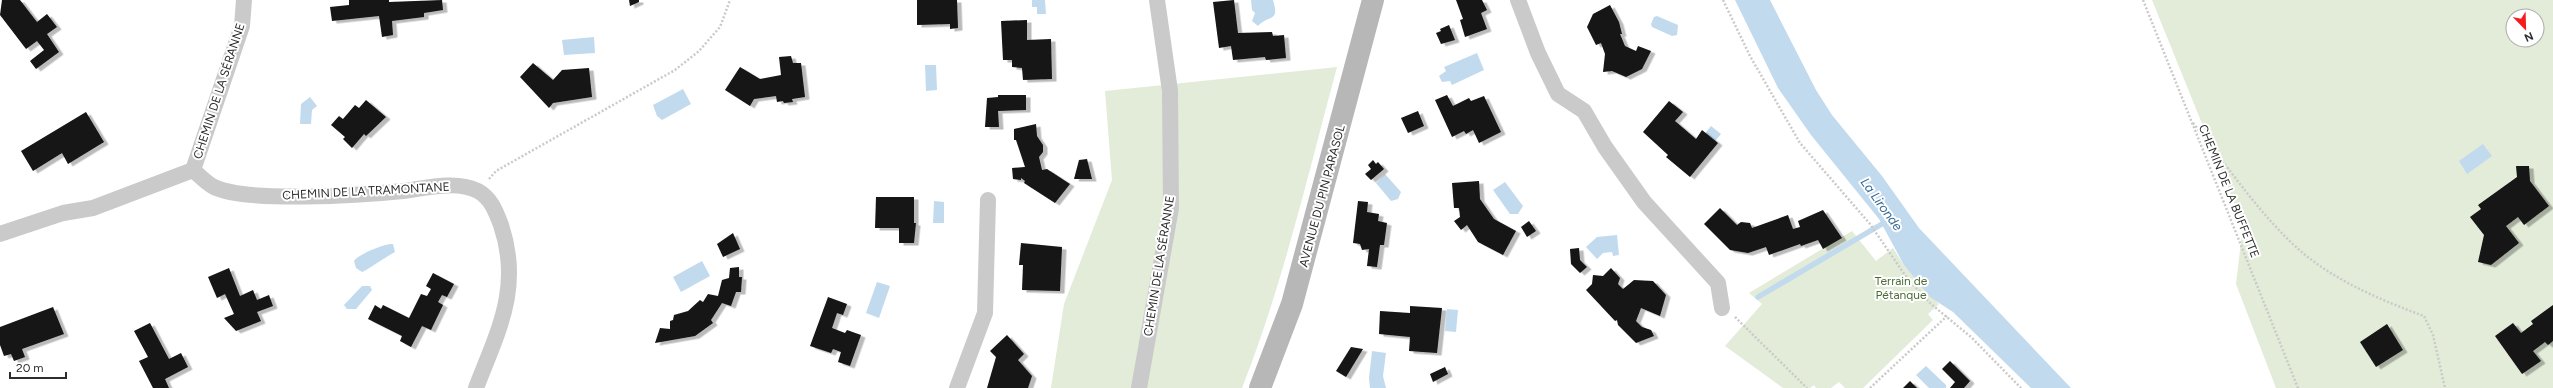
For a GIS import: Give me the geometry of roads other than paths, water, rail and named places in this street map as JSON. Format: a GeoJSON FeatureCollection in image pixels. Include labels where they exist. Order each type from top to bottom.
{"type":"FeatureCollection","features":[{"type":"Feature","properties":{"kind":"street","name":"CHEMIN DE LA SÉRANNE"},"geometry":{"type":"LineString","coordinates":[[0,234],[63,213],[93,208],[193,170],[242,26],[244,0]]}},
{"type":"Feature","properties":{"kind":"street","name":"CHEMIN DE LA SÉRANNE"},"geometry":{"type":"LineString","coordinates":[[1139,388],[1171,208],[1170,91],[1157,0]]}},
{"type":"Feature","properties":{"kind":"street","name":"AVENUE DU PIN PARASOL"},"geometry":{"type":"LineString","coordinates":[[1260,388],[1292,304],[1373,0]]}},
{"type":"Feature","properties":{"kind":"street"},"geometry":{"type":"LineString","coordinates":[[1518,0],[1538,53],[1558,94],[1584,111],[1605,147],[1644,202],[1718,283],[1722,308]]}},
{"type":"Feature","properties":{"kind":"street","name":"CHEMIN DE LA TRAMONTANE"},"geometry":{"type":"LineString","coordinates":[[193,170],[214,187],[243,194],[280,197],[396,191],[454,186],[478,191],[489,200],[502,229],[509,261],[510,289],[506,311],[476,388]]}},
{"type":"Feature","properties":{"kind":"street"},"geometry":{"type":"LineString","coordinates":[[957,388],[985,313],[988,200]]}},
{"type":"Feature","properties":{"kind":"water"},"geometry":{"type":"Polygon","coordinates":[[[1032,0],[1045,0],[1046,14],[1037,14],[1037,7],[1032,7],[1032,0]]]}},
{"type":"Feature","properties":{"kind":"water"},"geometry":{"type":"Polygon","coordinates":[[[1251,0],[1273,0],[1275,7],[1274,15],[1258,26],[1252,21],[1255,13],[1252,10],[1251,0]]]}},
{"type":"Feature","properties":{"kind":"water","name":"La Lironde"},"geometry":{"type":"Polygon","coordinates":[[[1735,0],[1770,0],[1816,90],[1832,115],[1882,176],[1919,228],[2071,388],[2031,388],[1953,312],[1930,297],[1904,265],[1879,219],[1811,135],[1778,88],[1735,0]]]}},
{"type":"Feature","properties":{"kind":"water"},"geometry":{"type":"Polygon","coordinates":[[[1657,16],[1678,25],[1677,35],[1672,36],[1652,27],[1651,24],[1654,17],[1657,16]]]}},
{"type":"Feature","properties":{"kind":"water"},"geometry":{"type":"Polygon","coordinates":[[[594,37],[595,53],[564,55],[562,40],[594,37]]]}},
{"type":"Feature","properties":{"kind":"water"},"geometry":{"type":"Polygon","coordinates":[[[1477,53],[1484,70],[1452,85],[1450,81],[1442,82],[1439,76],[1446,71],[1444,67],[1477,53]]]}},
{"type":"Feature","properties":{"kind":"water"},"geometry":{"type":"Polygon","coordinates":[[[925,65],[936,65],[937,90],[926,91],[925,65]]]}},
{"type":"Feature","properties":{"kind":"water"},"geometry":{"type":"Polygon","coordinates":[[[683,89],[691,104],[662,120],[657,116],[653,105],[683,89]]]}},
{"type":"Feature","properties":{"kind":"water"},"geometry":{"type":"Polygon","coordinates":[[[310,97],[317,106],[312,110],[311,124],[300,124],[301,104],[310,97]]]}},
{"type":"Feature","properties":{"kind":"water"},"geometry":{"type":"Polygon","coordinates":[[[1711,126],[1721,134],[1707,151],[1698,142],[1711,126]]]}},
{"type":"Feature","properties":{"kind":"water"},"geometry":{"type":"Polygon","coordinates":[[[2483,144],[2492,156],[2467,174],[2459,161],[2483,144]]]}},
{"type":"Feature","properties":{"kind":"water"},"geometry":{"type":"Polygon","coordinates":[[[1385,174],[1401,192],[1398,199],[1391,201],[1376,183],[1385,174]]]}},
{"type":"Feature","properties":{"kind":"water"},"geometry":{"type":"Polygon","coordinates":[[[1505,182],[1523,206],[1518,214],[1510,214],[1493,190],[1505,182]]]}},
{"type":"Feature","properties":{"kind":"water"},"geometry":{"type":"Polygon","coordinates":[[[934,201],[944,202],[944,223],[933,223],[934,201]]]}},
{"type":"Feature","properties":{"kind":"water"},"geometry":{"type":"Polygon","coordinates":[[[1617,235],[1619,255],[1613,256],[1612,252],[1603,253],[1597,259],[1586,247],[1597,237],[1617,235]]]}},
{"type":"Feature","properties":{"kind":"water"},"geometry":{"type":"Polygon","coordinates":[[[393,244],[395,252],[362,272],[356,268],[354,261],[360,256],[378,247],[393,244]]]}},
{"type":"Feature","properties":{"kind":"water"},"geometry":{"type":"Polygon","coordinates":[[[702,261],[710,276],[681,292],[673,277],[702,261]]]}},
{"type":"Feature","properties":{"kind":"water"},"geometry":{"type":"Polygon","coordinates":[[[877,282],[890,286],[879,318],[866,313],[877,282]]]}},
{"type":"Feature","properties":{"kind":"water"},"geometry":{"type":"Polygon","coordinates":[[[362,286],[370,286],[372,290],[356,309],[347,309],[344,305],[362,286]]]}},
{"type":"Feature","properties":{"kind":"water"},"geometry":{"type":"Polygon","coordinates":[[[1447,309],[1458,310],[1456,332],[1445,331],[1447,309]]]}},
{"type":"Feature","properties":{"kind":"water"},"geometry":{"type":"Polygon","coordinates":[[[1372,351],[1386,353],[1383,376],[1386,388],[1370,388],[1369,378],[1372,351]]]}},
{"type":"Feature","properties":{"kind":"water"},"geometry":{"type":"Polygon","coordinates":[[[1926,366],[1946,385],[1946,388],[1929,388],[1916,375],[1926,366]]]}},
{"type":"Feature","properties":{"kind":"waterway","name":"La Lironde"},"geometry":{"type":"LineString","coordinates":[[1758,297],[1887,221]]}},
{"type":"Feature","properties":{"kind":"park label","name":"Terrain de Pétanque"},"geometry":{"type":"Point","coordinates":[1901,288]}}]}
